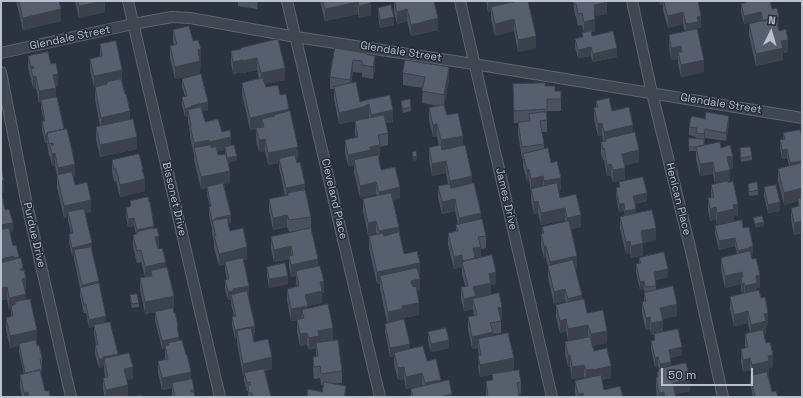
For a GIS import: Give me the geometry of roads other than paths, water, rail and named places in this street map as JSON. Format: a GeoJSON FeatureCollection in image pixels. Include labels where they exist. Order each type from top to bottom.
{"type":"FeatureCollection","features":[{"type":"Feature","properties":{"kind":"street","name":"Bissonet Drive"},"geometry":{"type":"LineString","coordinates":[[128,1],[220,397]]}},
{"type":"Feature","properties":{"kind":"street","name":"Cleveland Place"},"geometry":{"type":"LineString","coordinates":[[288,1],[380,397]]}},
{"type":"Feature","properties":{"kind":"street","name":"James Drive"},"geometry":{"type":"LineString","coordinates":[[460,1],[552,397]]}},
{"type":"Feature","properties":{"kind":"street","name":"Henican Place"},"geometry":{"type":"LineString","coordinates":[[632,1],[652,93],[690,247],[723,397]]}},
{"type":"Feature","properties":{"kind":"street","name":"Glendale Street"},"geometry":{"type":"LineString","coordinates":[[1,53],[133,24],[172,17],[190,18],[296,37],[474,64],[802,118]]}},
{"type":"Feature","properties":{"kind":"street","name":"Purdue Drive"},"geometry":{"type":"LineString","coordinates":[[1,72],[26,200],[71,397]]}}]}
